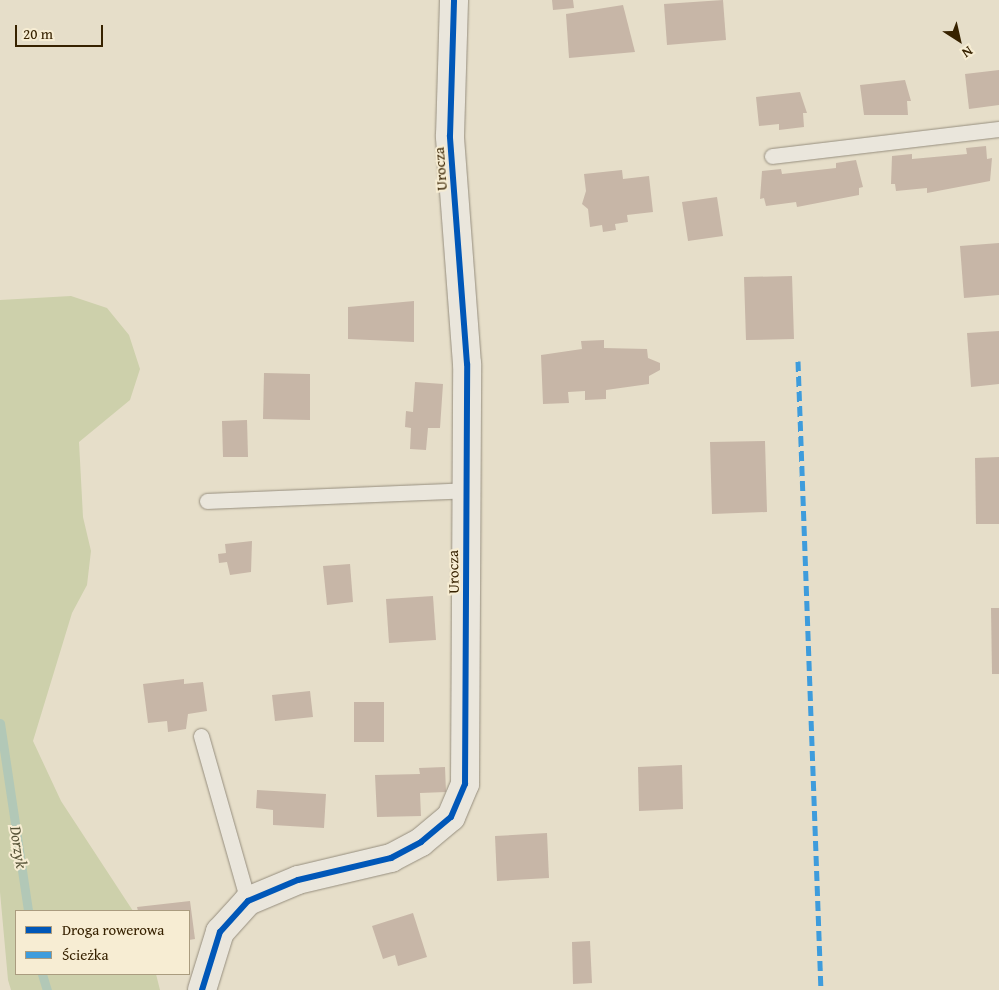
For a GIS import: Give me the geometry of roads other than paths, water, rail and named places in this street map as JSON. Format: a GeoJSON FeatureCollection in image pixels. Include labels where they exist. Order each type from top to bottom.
{"type":"FeatureCollection","features":[{"type":"Feature","properties":{"kind":"street","name":"Urocza"},"geometry":{"type":"LineString","coordinates":[[202,990],[220,932],[248,901],[298,880],[391,858],[421,842],[450,817],[465,784],[467,364],[450,136],[454,0]]}},
{"type":"Feature","properties":{"kind":"lane"},"geometry":{"type":"LineString","coordinates":[[772,156],[999,129]]}},
{"type":"Feature","properties":{"kind":"lane"},"geometry":{"type":"LineString","coordinates":[[207,501],[465,490]]}},
{"type":"Feature","properties":{"kind":"lane"},"geometry":{"type":"LineString","coordinates":[[201,736],[248,901]]}},
{"type":"Feature","properties":{"kind":"waterway","name":"Dorzyk"},"geometry":{"type":"LineString","coordinates":[[0,723],[28,910]]}},
{"type":"Feature","properties":{"kind":"waterway","name":"Dorzyk"},"geometry":{"type":"LineString","coordinates":[[42,975],[47,990]]}}]}
